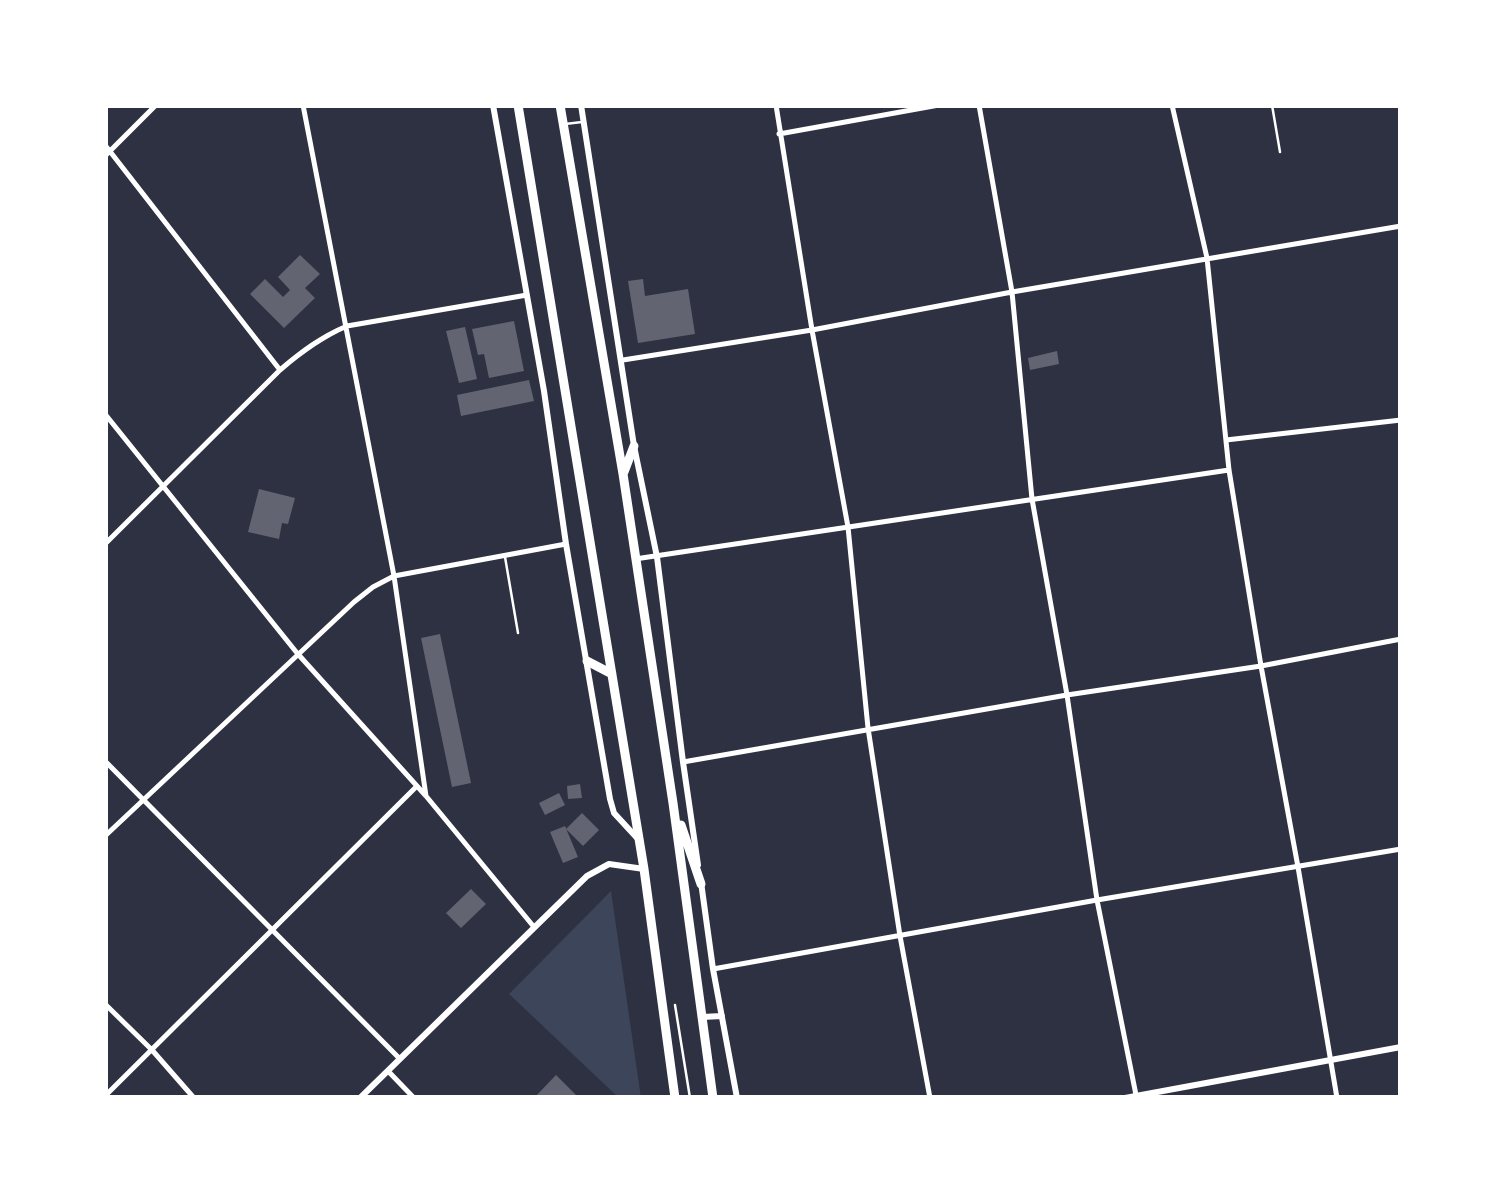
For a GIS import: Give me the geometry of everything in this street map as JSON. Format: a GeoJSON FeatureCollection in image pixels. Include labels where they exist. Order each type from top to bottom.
{"type":"FeatureCollection","features":[{"type":"Feature","properties":{"kind":"highway"},"geometry":{"type":"LineString","coordinates":[[518,105],[644,869],[675,1098]]}},
{"type":"Feature","properties":{"kind":"highway"},"geometry":{"type":"LineString","coordinates":[[560,105],[623,474],[713,1098]]}},
{"type":"Feature","properties":{"kind":"highway"},"geometry":{"type":"LineString","coordinates":[[623,474],[634,446]]}},
{"type":"Feature","properties":{"kind":"highway"},"geometry":{"type":"LineString","coordinates":[[587,661],[612,674]]}},
{"type":"Feature","properties":{"kind":"highway"},"geometry":{"type":"LineString","coordinates":[[673,803],[701,884]]}},
{"type":"Feature","properties":{"kind":"street"},"geometry":{"type":"LineString","coordinates":[[108,154],[156,105]]}},
{"type":"Feature","properties":{"kind":"street"},"geometry":{"type":"LineString","coordinates":[[303,105],[394,576],[426,796]]}},
{"type":"Feature","properties":{"kind":"street"},"geometry":{"type":"LineString","coordinates":[[494,105],[614,813],[639,840]]}},
{"type":"Feature","properties":{"kind":"street"},"geometry":{"type":"LineString","coordinates":[[582,105],[634,446],[657,556],[713,969],[736,1098]]}},
{"type":"Feature","properties":{"kind":"street"},"geometry":{"type":"LineString","coordinates":[[776,105],[848,527],[868,728],[930,1098]]}},
{"type":"Feature","properties":{"kind":"street"},"geometry":{"type":"LineString","coordinates":[[779,134],[939,105]]}},
{"type":"Feature","properties":{"kind":"street"},"geometry":{"type":"LineString","coordinates":[[979,105],[1012,292],[1032,499],[1067,695],[1097,900],[1136,1097]]}},
{"type":"Feature","properties":{"kind":"street"},"geometry":{"type":"LineString","coordinates":[[1172,105],[1207,258],[1229,470],[1337,1098]]}},
{"type":"Feature","properties":{"kind":"street"},"geometry":{"type":"LineString","coordinates":[[105,145],[108,154],[280,370]]}},
{"type":"Feature","properties":{"kind":"street"},"geometry":{"type":"LineString","coordinates":[[623,360],[1400,226],[1401,234]]}},
{"type":"Feature","properties":{"kind":"street"},"geometry":{"type":"LineString","coordinates":[[105,544],[280,370],[317,341],[347,326],[527,295]]}},
{"type":"Feature","properties":{"kind":"street"},"geometry":{"type":"LineString","coordinates":[[105,414],[298,653],[426,796],[534,927]]}},
{"type":"Feature","properties":{"kind":"street"},"geometry":{"type":"LineString","coordinates":[[1226,440],[1401,420]]}},
{"type":"Feature","properties":{"kind":"street"},"geometry":{"type":"LineString","coordinates":[[635,559],[1229,470]]}},
{"type":"Feature","properties":{"kind":"street"},"geometry":{"type":"LineString","coordinates":[[105,836],[373,587],[394,576],[566,544]]}},
{"type":"Feature","properties":{"kind":"street"},"geometry":{"type":"LineString","coordinates":[[683,762],[1401,639]]}},
{"type":"Feature","properties":{"kind":"street"},"geometry":{"type":"LineString","coordinates":[[105,761],[399,1058]]}},
{"type":"Feature","properties":{"kind":"street"},"geometry":{"type":"LineString","coordinates":[[105,1096],[417,786]]}},
{"type":"Feature","properties":{"kind":"street"},"geometry":{"type":"LineString","coordinates":[[713,969],[1401,848]]}},
{"type":"Feature","properties":{"kind":"street"},"geometry":{"type":"LineString","coordinates":[[360,1098],[576,885],[598,869],[614,864],[644,869]]}},
{"type":"Feature","properties":{"kind":"street"},"geometry":{"type":"LineString","coordinates":[[105,1004],[194,1098]]}},
{"type":"Feature","properties":{"kind":"street"},"geometry":{"type":"LineString","coordinates":[[702,1018],[722,1016]]}},
{"type":"Feature","properties":{"kind":"street"},"geometry":{"type":"LineString","coordinates":[[1125,1098],[1401,1047]]}},
{"type":"Feature","properties":{"kind":"street"},"geometry":{"type":"LineString","coordinates":[[388,1070],[414,1098]]}},
{"type":"Feature","properties":{"kind":"lane"},"geometry":{"type":"LineString","coordinates":[[1272,105],[1280,152]]}},
{"type":"Feature","properties":{"kind":"lane"},"geometry":{"type":"LineString","coordinates":[[564,125],[583,122]]}},
{"type":"Feature","properties":{"kind":"lane"},"geometry":{"type":"LineString","coordinates":[[505,556],[518,634]]}},
{"type":"Feature","properties":{"kind":"shaded area"},"geometry":{"type":"Polygon","coordinates":[[[611,891],[641,1098],[619,1098],[509,994],[611,891]]]}},
{"type":"Feature","properties":{"kind":"building"},"geometry":{"type":"Polygon","coordinates":[[[300,255],[320,274],[305,288],[315,298],[284,328],[250,294],[265,279],[283,297],[290,290],[278,277],[300,255]]]}},
{"type":"Feature","properties":{"kind":"building"},"geometry":{"type":"Polygon","coordinates":[[[643,279],[645,296],[688,289],[695,334],[638,343],[628,281],[643,279]]]}},
{"type":"Feature","properties":{"kind":"building"},"geometry":{"type":"Polygon","coordinates":[[[514,321],[524,371],[489,378],[484,354],[478,355],[472,329],[514,321]]]}},
{"type":"Feature","properties":{"kind":"building"},"geometry":{"type":"Polygon","coordinates":[[[465,327],[477,379],[459,383],[446,331],[465,327]]]}},
{"type":"Feature","properties":{"kind":"building"},"geometry":{"type":"Polygon","coordinates":[[[1057,351],[1059,364],[1030,370],[1028,358],[1057,351]]]}},
{"type":"Feature","properties":{"kind":"building"},"geometry":{"type":"Polygon","coordinates":[[[529,380],[534,401],[461,416],[457,395],[529,380]]]}},
{"type":"Feature","properties":{"kind":"building"},"geometry":{"type":"Polygon","coordinates":[[[259,489],[295,498],[288,524],[282,523],[279,539],[248,532],[259,489]]]}},
{"type":"Feature","properties":{"kind":"building"},"geometry":{"type":"Polygon","coordinates":[[[440,634],[471,783],[452,787],[421,638],[440,634]]]}},
{"type":"Feature","properties":{"kind":"building"},"geometry":{"type":"Polygon","coordinates":[[[580,784],[582,798],[568,799],[567,786],[580,784]]]}},
{"type":"Feature","properties":{"kind":"building"},"geometry":{"type":"Polygon","coordinates":[[[559,793],[565,805],[545,815],[539,803],[559,793]]]}},
{"type":"Feature","properties":{"kind":"building"},"geometry":{"type":"Polygon","coordinates":[[[582,813],[599,830],[583,846],[566,829],[582,813]]]}},
{"type":"Feature","properties":{"kind":"building"},"geometry":{"type":"Polygon","coordinates":[[[565,826],[578,857],[563,863],[550,832],[565,826]]]}},
{"type":"Feature","properties":{"kind":"building"},"geometry":{"type":"Polygon","coordinates":[[[471,889],[486,904],[461,928],[446,913],[471,889]]]}},
{"type":"Feature","properties":{"kind":"building"},"geometry":{"type":"Polygon","coordinates":[[[556,1075],[579,1098],[534,1098],[556,1075]]]}}]}
